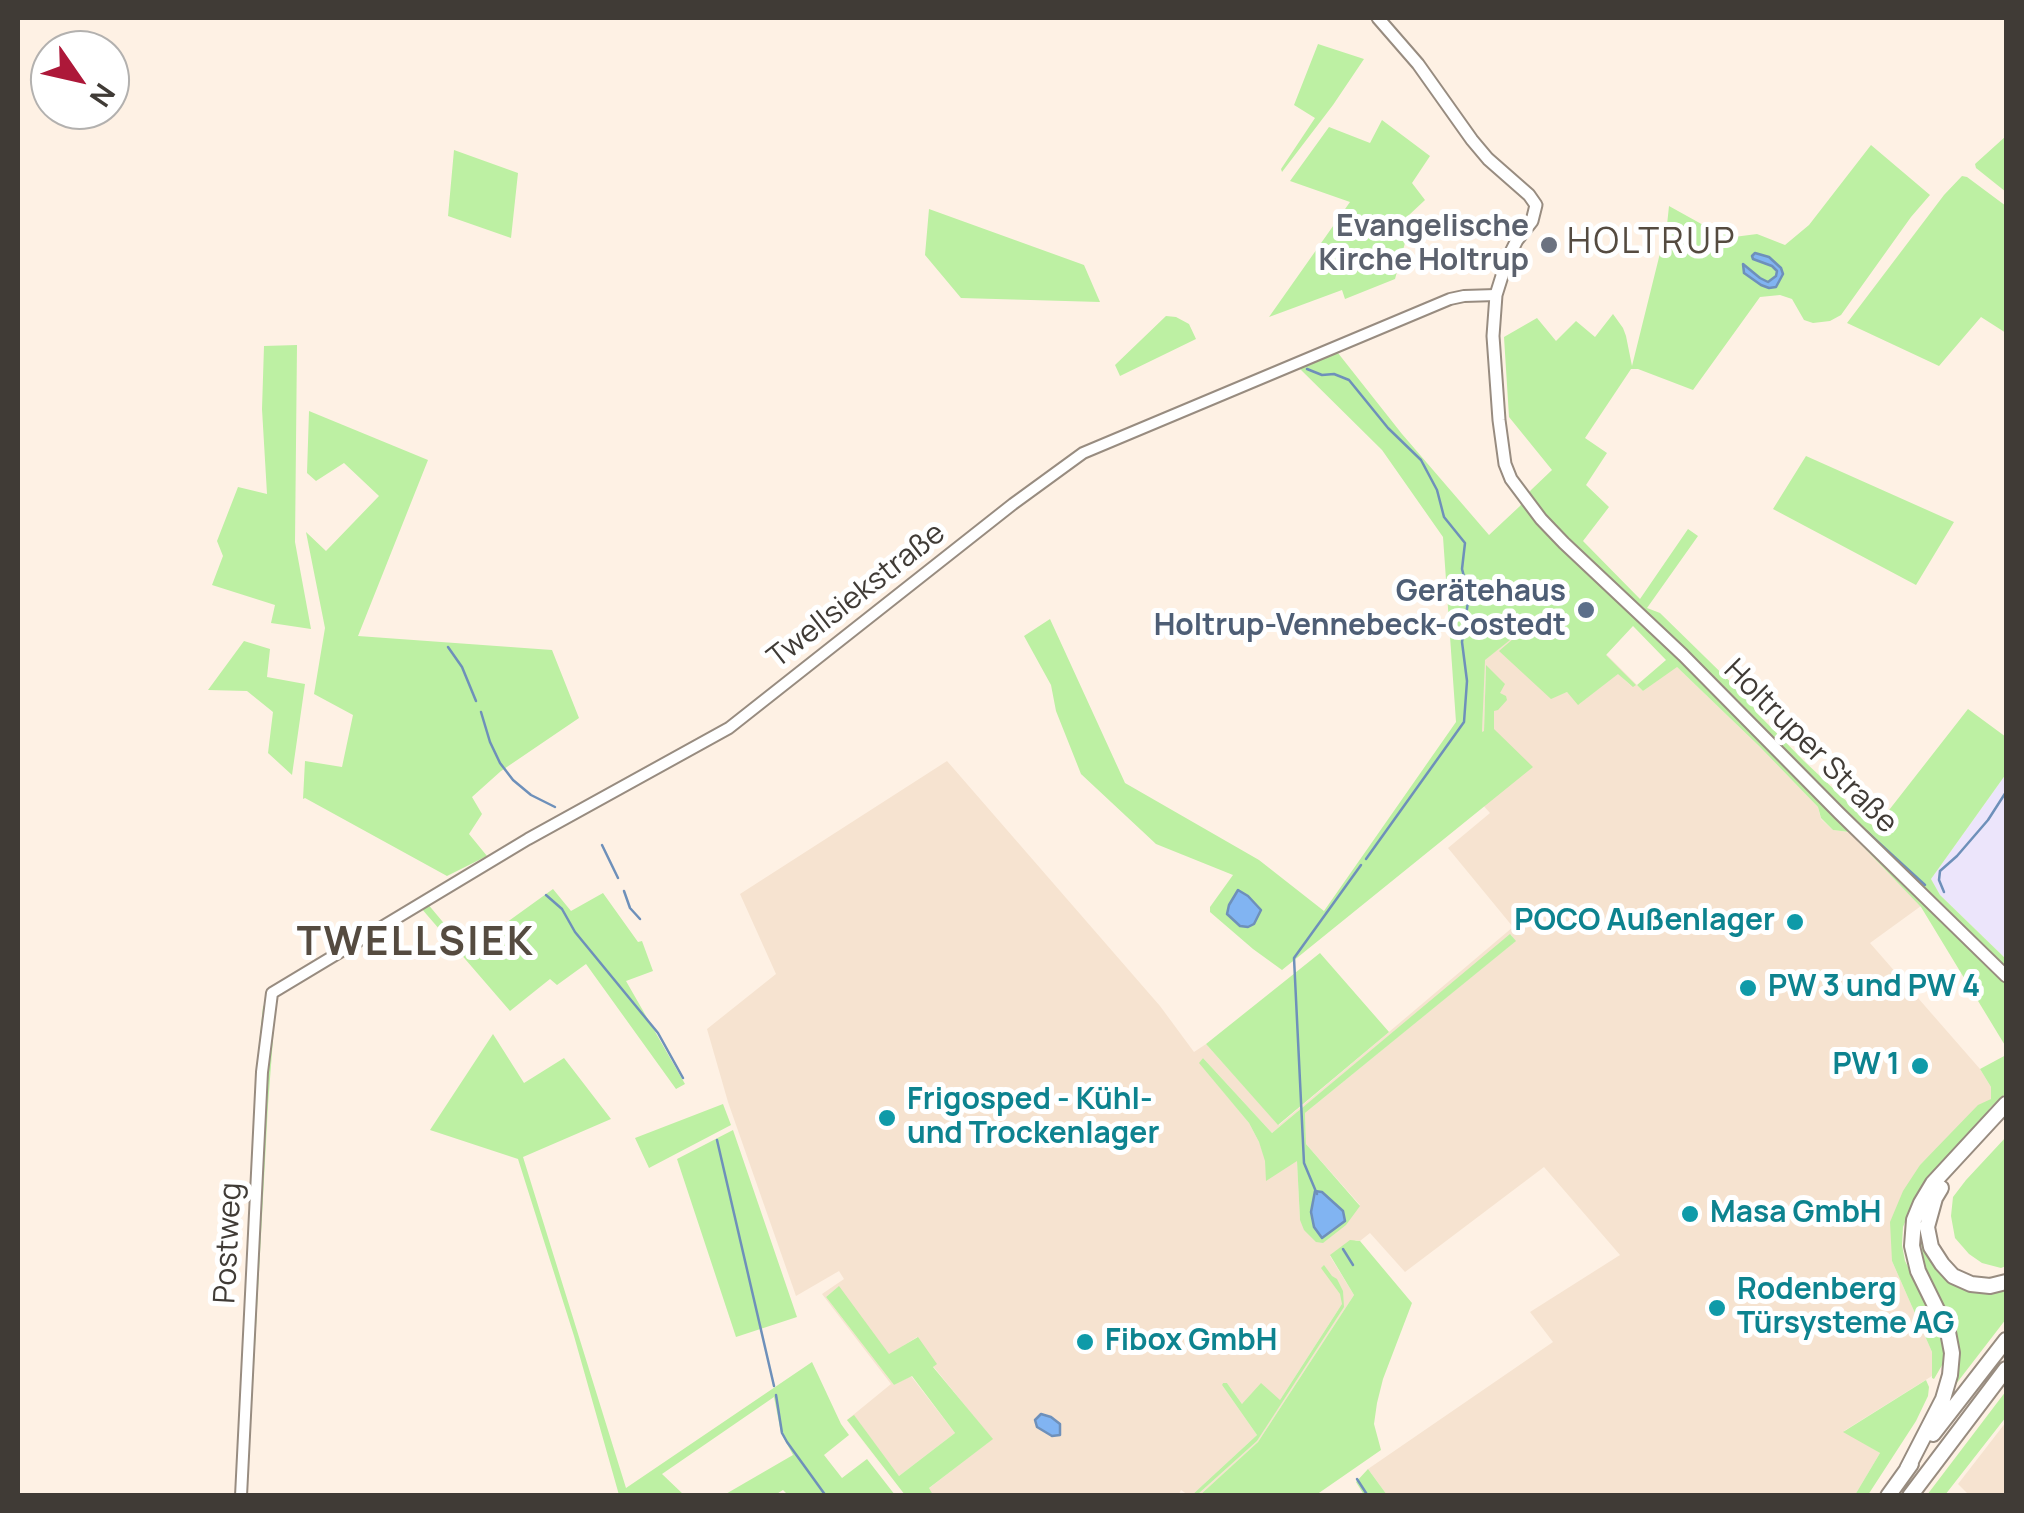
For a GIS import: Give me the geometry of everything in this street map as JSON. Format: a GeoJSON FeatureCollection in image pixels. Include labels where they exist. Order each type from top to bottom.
{"type":"FeatureCollection","features":[{"type":"Feature","properties":{"kind":"highway"},"geometry":{"type":"LineString","coordinates":[[1907,1469],[1943,1399],[1952,1353],[1948,1332],[1918,1271],[1912,1246],[1914,1220],[1933,1184],[2006,1104]]}},
{"type":"Feature","properties":{"kind":"highway"},"geometry":{"type":"LineString","coordinates":[[2006,1115],[1934,1198],[1927,1227],[1931,1247],[1954,1276],[1971,1284],[1990,1286],[2006,1282]]}},
{"type":"Feature","properties":{"kind":"highway"},"geometry":{"type":"LineString","coordinates":[[1888,1496],[2006,1340]]}},
{"type":"Feature","properties":{"kind":"highway"},"geometry":{"type":"LineString","coordinates":[[1910,1496],[2006,1369]]}},
{"type":"Feature","properties":{"kind":"main road","name":"Holtruper Straße"},"geometry":{"type":"LineString","coordinates":[[1378,18],[1418,64],[1472,140],[1536,205],[1532,221],[1507,260],[1496,296],[1493,336],[1502,446],[1511,478],[1541,519],[2006,976]]}},
{"type":"Feature","properties":{"kind":"street","name":"Twellsiekstraße"},"geometry":{"type":"LineString","coordinates":[[272,993],[544,829],[729,728],[1082,453],[1450,299],[1496,296]]}},
{"type":"Feature","properties":{"kind":"street","name":"Postweg"},"geometry":{"type":"LineString","coordinates":[[241,1496],[262,1072],[272,993]]}},
{"type":"Feature","properties":{"kind":"shaded area"},"geometry":{"type":"Polygon","coordinates":[[[1555,603],[1643,691],[1676,666],[1818,807],[1821,819],[1833,830],[1848,832],[1921,906],[1870,943],[1980,1069],[1991,1087],[1991,1099],[1920,1165],[1892,1261],[1932,1352],[1932,1376],[1844,1431],[1880,1453],[1855,1495],[1387,1495],[1368,1469],[1553,1342],[1530,1312],[1620,1255],[1544,1167],[1405,1272],[1370,1233],[1330,1256],[1354,1295],[1258,1442],[1200,1495],[1257,1441],[1342,1304],[1280,1400],[1242,1404],[1223,1383],[1257,1435],[1192,1495],[1181,1490],[1178,1496],[933,1496],[928,1489],[992,1439],[933,1366],[917,1337],[889,1355],[838,1287],[826,1297],[894,1385],[911,1376],[955,1433],[899,1476],[854,1416],[848,1421],[904,1496],[847,1420],[891,1384],[822,1294],[844,1279],[839,1271],[796,1296],[728,1102],[707,1029],[776,974],[740,894],[947,761],[1160,1006],[1194,1052],[1206,1044],[1279,1125],[1513,927],[1448,848],[1490,813],[1452,771],[1482,732],[1484,660],[1555,603]],[[1555,605],[1556,696],[1567,692],[1579,704],[1618,673],[1632,687],[1555,605]],[[1486,666],[1484,731],[1454,771],[1494,729],[1500,689],[1486,666]],[[1511,935],[1272,1133],[1203,1058],[1200,1063],[1249,1123],[1259,1142],[1266,1161],[1266,1179],[1297,1160],[1300,1220],[1360,1205],[1306,1144],[1305,1113],[1515,941],[1511,935]]]}},
{"type":"Feature","properties":{"kind":"shaded area"},"geometry":{"type":"Polygon","coordinates":[[[2006,774],[2006,959],[1940,895],[1931,879],[2006,774]]]}},
{"type":"Feature","properties":{"kind":"shaded area"},"geometry":{"type":"Polygon","coordinates":[[[2006,1422],[2006,1495],[1969,1495],[1958,1484],[2006,1422]]]}},
{"type":"Feature","properties":{"kind":"green space"},"geometry":{"type":"Polygon","coordinates":[[[1318,44],[1364,59],[1282,172],[1315,118],[1294,105],[1318,44]]]}},
{"type":"Feature","properties":{"kind":"green space"},"geometry":{"type":"Polygon","coordinates":[[[1382,120],[1430,156],[1412,183],[1425,200],[1408,216],[1408,232],[1395,279],[1345,299],[1342,290],[1269,317],[1350,202],[1290,181],[1329,127],[1370,143],[1382,120]]]}},
{"type":"Feature","properties":{"kind":"green space"},"geometry":{"type":"Polygon","coordinates":[[[2006,136],[2006,192],[1975,164],[2006,136]]]}},
{"type":"Feature","properties":{"kind":"green space"},"geometry":{"type":"Polygon","coordinates":[[[1871,145],[1930,195],[1841,315],[1813,323],[1804,320],[1792,299],[1780,295],[1760,297],[1693,390],[1631,369],[1585,438],[1607,453],[1586,485],[1609,507],[1583,541],[1640,599],[1688,529],[1698,536],[1647,608],[1660,613],[1875,828],[1968,709],[2006,737],[2006,774],[1931,879],[1940,895],[2006,959],[2006,1047],[1921,907],[1849,832],[1833,830],[1821,818],[1818,807],[1677,667],[1643,691],[1637,685],[1666,660],[1633,626],[1606,655],[1636,685],[1633,687],[1618,674],[1578,705],[1567,692],[1551,699],[1499,651],[1535,620],[1485,660],[1482,732],[1486,665],[1505,684],[1500,693],[1507,700],[1494,711],[1494,729],[1533,767],[1282,970],[1253,949],[1210,912],[1233,875],[1156,844],[1081,774],[1056,711],[1051,685],[1024,636],[1050,619],[1125,783],[1259,860],[1324,911],[1456,722],[1443,537],[1382,450],[1298,367],[1338,353],[1489,535],[1552,470],[1509,417],[1504,337],[1537,318],[1556,341],[1576,321],[1595,337],[1613,314],[1626,336],[1632,366],[1669,206],[1714,231],[1734,237],[1757,234],[1785,245],[1809,225],[1871,145]]]}},
{"type":"Feature","properties":{"kind":"green space"},"geometry":{"type":"Polygon","coordinates":[[[454,150],[518,173],[511,238],[448,216],[454,150]]]}},
{"type":"Feature","properties":{"kind":"green space"},"geometry":{"type":"Polygon","coordinates":[[[1962,176],[2006,206],[2006,333],[1981,317],[1939,366],[1847,323],[1962,176]]]}},
{"type":"Feature","properties":{"kind":"green space"},"geometry":{"type":"Polygon","coordinates":[[[929,209],[1084,265],[1100,302],[961,298],[925,255],[929,209]]]}},
{"type":"Feature","properties":{"kind":"green space"},"geometry":{"type":"Polygon","coordinates":[[[1166,316],[1189,324],[1196,339],[1120,376],[1115,365],[1166,316]]]}},
{"type":"Feature","properties":{"kind":"green space"},"geometry":{"type":"Polygon","coordinates":[[[297,345],[295,542],[311,629],[271,623],[275,605],[212,585],[223,556],[217,541],[238,487],[267,494],[262,409],[264,346],[297,345]]]}},
{"type":"Feature","properties":{"kind":"green space"},"geometry":{"type":"Polygon","coordinates":[[[309,411],[428,460],[358,636],[552,650],[579,718],[501,771],[472,797],[482,814],[469,834],[487,856],[447,876],[303,799],[305,761],[342,767],[353,715],[314,694],[325,628],[306,532],[326,551],[379,496],[344,463],[316,481],[307,473],[309,411]]]}},
{"type":"Feature","properties":{"kind":"green space"},"geometry":{"type":"Polygon","coordinates":[[[1806,456],[1954,522],[1916,585],[1773,509],[1806,456]]]}},
{"type":"Feature","properties":{"kind":"green space"},"geometry":{"type":"Polygon","coordinates":[[[244,641],[270,649],[267,677],[305,684],[292,775],[268,753],[273,712],[247,691],[208,690],[244,641]]]}},
{"type":"Feature","properties":{"kind":"green space"},"geometry":{"type":"Polygon","coordinates":[[[553,889],[571,911],[603,893],[638,942],[642,941],[653,971],[626,981],[685,1084],[676,1089],[586,964],[557,985],[550,979],[510,1011],[421,908],[427,903],[467,951],[553,889]]]}},
{"type":"Feature","properties":{"kind":"green space"},"geometry":{"type":"Polygon","coordinates":[[[1510,934],[1516,941],[1305,1113],[1306,1144],[1360,1206],[1346,1225],[1323,1243],[1316,1242],[1300,1220],[1297,1161],[1266,1181],[1265,1161],[1249,1123],[1199,1063],[1203,1058],[1272,1133],[1510,934]]]}},
{"type":"Feature","properties":{"kind":"green space"},"geometry":{"type":"Polygon","coordinates":[[[1320,953],[1389,1032],[1278,1125],[1206,1044],[1320,953]]]}},
{"type":"Feature","properties":{"kind":"green space"},"geometry":{"type":"Polygon","coordinates":[[[276,1000],[247,1495],[235,1496],[256,1073],[263,1006],[276,1000]]]}},
{"type":"Feature","properties":{"kind":"green space"},"geometry":{"type":"Polygon","coordinates":[[[493,1034],[524,1083],[564,1058],[611,1119],[523,1157],[626,1488],[812,1362],[849,1435],[824,1455],[842,1478],[867,1459],[895,1495],[789,1496],[783,1490],[775,1495],[724,1495],[793,1455],[781,1433],[774,1397],[662,1474],[684,1495],[619,1495],[518,1159],[430,1130],[493,1034]]]}},
{"type":"Feature","properties":{"kind":"green space"},"geometry":{"type":"Polygon","coordinates":[[[2006,1055],[2006,1093],[1925,1185],[1903,1227],[1905,1261],[1940,1329],[1945,1348],[1945,1360],[1934,1379],[1932,1352],[1892,1261],[1890,1222],[1920,1165],[1978,1105],[1991,1099],[1991,1087],[1980,1069],[2006,1055]]]}},
{"type":"Feature","properties":{"kind":"green space"},"geometry":{"type":"Polygon","coordinates":[[[723,1104],[731,1125],[649,1168],[635,1138],[723,1104]]]}},
{"type":"Feature","properties":{"kind":"green space"},"geometry":{"type":"Polygon","coordinates":[[[733,1130],[797,1317],[736,1337],[677,1159],[733,1130]]]}},
{"type":"Feature","properties":{"kind":"green space"},"geometry":{"type":"Polygon","coordinates":[[[2006,1137],[2006,1266],[2001,1268],[1982,1263],[1969,1254],[1955,1238],[1951,1216],[1953,1197],[2006,1137]]]}},
{"type":"Feature","properties":{"kind":"green space"},"geometry":{"type":"Polygon","coordinates":[[[1919,1231],[1923,1231],[1929,1254],[1987,1292],[2006,1290],[2006,1319],[1956,1384],[1959,1366],[1955,1333],[1924,1264],[1919,1231]]]}},
{"type":"Feature","properties":{"kind":"green space"},"geometry":{"type":"Polygon","coordinates":[[[1350,1240],[1360,1241],[1412,1303],[1377,1403],[1374,1424],[1381,1450],[1316,1495],[1200,1495],[1258,1442],[1354,1295],[1330,1255],[1350,1240]]]}},
{"type":"Feature","properties":{"kind":"green space"},"geometry":{"type":"Polygon","coordinates":[[[1324,1265],[1343,1291],[1344,1307],[1257,1441],[1197,1495],[1192,1495],[1257,1435],[1223,1383],[1242,1404],[1261,1383],[1280,1400],[1342,1304],[1340,1294],[1321,1268],[1324,1265]]]}},
{"type":"Feature","properties":{"kind":"green space"},"geometry":{"type":"Polygon","coordinates":[[[839,1286],[889,1354],[918,1337],[937,1364],[933,1367],[993,1439],[929,1488],[933,1495],[905,1495],[847,1420],[854,1415],[899,1476],[955,1433],[912,1376],[894,1385],[826,1297],[839,1286]]]}},
{"type":"Feature","properties":{"kind":"green space"},"geometry":{"type":"Polygon","coordinates":[[[1926,1380],[1928,1396],[1916,1421],[1868,1495],[1855,1495],[1880,1453],[1843,1432],[1926,1380]]]}},
{"type":"Feature","properties":{"kind":"green space"},"geometry":{"type":"Polygon","coordinates":[[[2006,1391],[2006,1417],[1945,1495],[1927,1495],[2006,1391]]]}},
{"type":"Feature","properties":{"kind":"green space"},"geometry":{"type":"Polygon","coordinates":[[[1368,1469],[1387,1495],[1364,1495],[1356,1482],[1368,1469]]]}},
{"type":"Feature","properties":{"kind":"water"},"geometry":{"type":"Polygon","coordinates":[[[1755,253],[1769,257],[1781,268],[1783,274],[1776,287],[1761,285],[1744,273],[1743,264],[1768,282],[1776,276],[1772,266],[1753,259],[1755,253]]]}},
{"type":"Feature","properties":{"kind":"water"},"geometry":{"type":"Polygon","coordinates":[[[1238,890],[1261,910],[1248,927],[1240,926],[1227,914],[1238,890]]]}},
{"type":"Feature","properties":{"kind":"water"},"geometry":{"type":"Polygon","coordinates":[[[1315,1191],[1322,1192],[1343,1211],[1345,1221],[1322,1238],[1314,1227],[1311,1212],[1315,1191]]]}},
{"type":"Feature","properties":{"kind":"water"},"geometry":{"type":"Polygon","coordinates":[[[1041,1414],[1060,1424],[1060,1435],[1052,1436],[1037,1427],[1035,1420],[1041,1414]]]}},
{"type":"Feature","properties":{"kind":"waterway"},"geometry":{"type":"LineString","coordinates":[[1307,369],[1349,380],[1388,428],[1421,460],[1437,490],[1444,517],[1465,543],[1462,569],[1469,595],[1462,642],[1467,681],[1464,722],[1366,859]]}},
{"type":"Feature","properties":{"kind":"waterway"},"geometry":{"type":"LineString","coordinates":[[448,647],[462,667],[476,701]]}},
{"type":"Feature","properties":{"kind":"waterway"},"geometry":{"type":"LineString","coordinates":[[481,712],[490,742],[513,780],[555,807]]}},
{"type":"Feature","properties":{"kind":"waterway"},"geometry":{"type":"LineString","coordinates":[[1944,892],[1940,871],[1988,820],[2006,792]]}},
{"type":"Feature","properties":{"kind":"waterway"},"geometry":{"type":"LineString","coordinates":[[1866,831],[1925,885]]}},
{"type":"Feature","properties":{"kind":"waterway"},"geometry":{"type":"LineString","coordinates":[[602,845],[618,878]]}},
{"type":"Feature","properties":{"kind":"waterway"},"geometry":{"type":"LineString","coordinates":[[1317,1194],[1304,1163],[1294,958],[1361,865]]}},
{"type":"Feature","properties":{"kind":"waterway"},"geometry":{"type":"LineString","coordinates":[[624,891],[630,908],[640,919]]}},
{"type":"Feature","properties":{"kind":"waterway"},"geometry":{"type":"LineString","coordinates":[[546,895],[562,909],[575,932],[658,1033],[683,1078]]}},
{"type":"Feature","properties":{"kind":"waterway"},"geometry":{"type":"LineString","coordinates":[[717,1140],[774,1386]]}},
{"type":"Feature","properties":{"kind":"waterway"},"geometry":{"type":"LineString","coordinates":[[1343,1249],[1353,1265]]}},
{"type":"Feature","properties":{"kind":"waterway"},"geometry":{"type":"LineString","coordinates":[[776,1395],[782,1433],[826,1496]]}},
{"type":"Feature","properties":{"kind":"waterway"},"geometry":{"type":"LineString","coordinates":[[1357,1479],[1368,1496]]}},
{"type":"Feature","properties":{"kind":"place","name":"Evangelische Kirche Holtrup"},"geometry":{"type":"Point","coordinates":[1549,245]}},
{"type":"Feature","properties":{"kind":"place","name":"Gerätehaus Holtrup-Vennebeck-Costedt"},"geometry":{"type":"Point","coordinates":[1586,610]}},
{"type":"Feature","properties":{"kind":"place","name":"POCO Außenlager"},"geometry":{"type":"Point","coordinates":[1795,922]}},
{"type":"Feature","properties":{"kind":"place","name":"PW 3 und PW 4"},"geometry":{"type":"Point","coordinates":[1748,988]}},
{"type":"Feature","properties":{"kind":"place","name":"PW 1"},"geometry":{"type":"Point","coordinates":[1920,1066]}},
{"type":"Feature","properties":{"kind":"place","name":"Frigosped - Kühl- und Trockenlager"},"geometry":{"type":"Point","coordinates":[887,1118]}},
{"type":"Feature","properties":{"kind":"place","name":"Masa GmbH"},"geometry":{"type":"Point","coordinates":[1690,1214]}},
{"type":"Feature","properties":{"kind":"place","name":"Rodenberg Türsysteme AG"},"geometry":{"type":"Point","coordinates":[1717,1308]}},
{"type":"Feature","properties":{"kind":"place","name":"Fibox GmbH"},"geometry":{"type":"Point","coordinates":[1085,1342]}},
{"type":"Feature","properties":{"kind":"district","name":"HOLTRUP"},"geometry":{"type":"Point","coordinates":[1652,243]}},
{"type":"Feature","properties":{"kind":"district","name":"TWELLSIEK"},"geometry":{"type":"Point","coordinates":[416,944]}}]}
